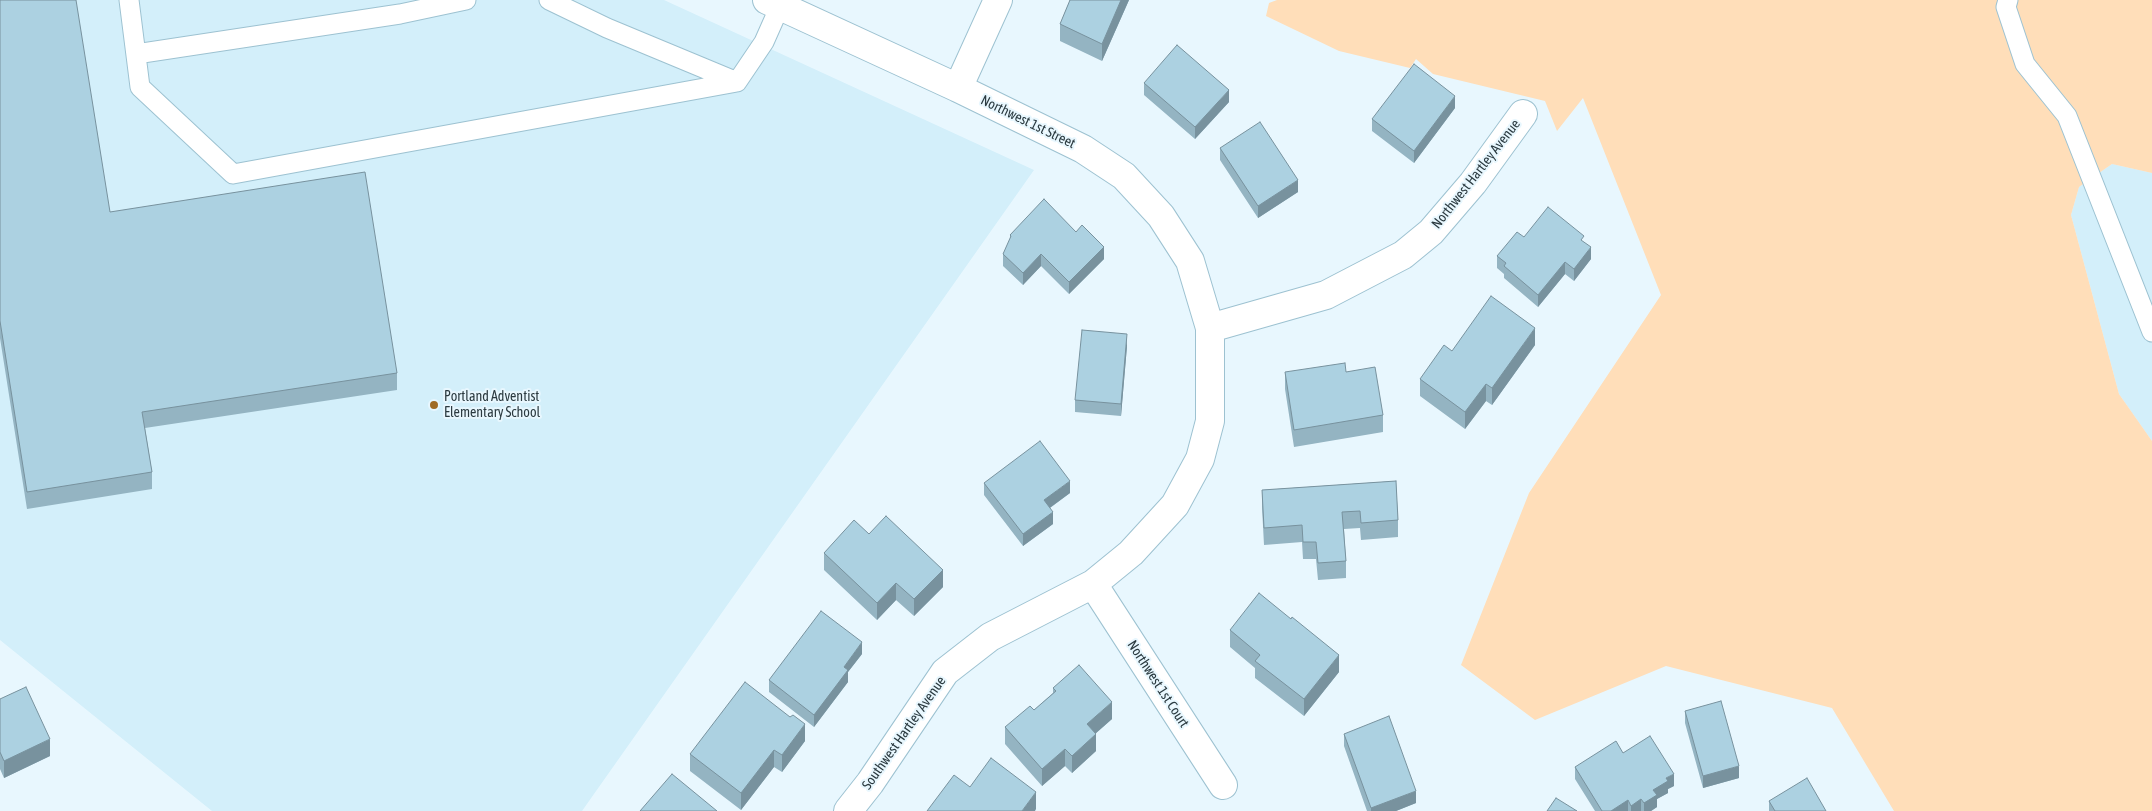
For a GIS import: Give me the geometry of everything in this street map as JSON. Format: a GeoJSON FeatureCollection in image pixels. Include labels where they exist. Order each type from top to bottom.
{"type":"FeatureCollection","features":[{"type":"Feature","properties":{"kind":"street"},"geometry":{"type":"LineString","coordinates":[[958,88],[998,0]]}},
{"type":"Feature","properties":{"kind":"street","name":"Northwest 1st Street"},"geometry":{"type":"LineString","coordinates":[[773,3],[958,88],[1083,149],[1124,176],[1161,216],[1190,261],[1210,328]]}},
{"type":"Feature","properties":{"kind":"street","name":"Northwest Hartley Avenue"},"geometry":{"type":"LineString","coordinates":[[1210,328],[1326,295],[1403,255],[1437,225],[1473,183],[1523,114]]}},
{"type":"Feature","properties":{"kind":"street"},"geometry":{"type":"LineString","coordinates":[[1093,584],[1131,553],[1175,505],[1200,458],[1210,421],[1210,328]]}},
{"type":"Feature","properties":{"kind":"street","name":"Northwest 1st Court"},"geometry":{"type":"LineString","coordinates":[[1093,584],[1222,785]]}},
{"type":"Feature","properties":{"kind":"street","name":"Southwest Hartley Avenue"},"geometry":{"type":"LineString","coordinates":[[848,811],[946,672],[990,637],[1093,584]]}},
{"type":"Feature","properties":{"kind":"lane"},"geometry":{"type":"LineString","coordinates":[[128,0],[140,87],[232,174],[737,82],[764,42],[773,3]]}},
{"type":"Feature","properties":{"kind":"lane"},"geometry":{"type":"LineString","coordinates":[[136,54],[400,14],[466,0]]}},
{"type":"Feature","properties":{"kind":"lane"},"geometry":{"type":"LineString","coordinates":[[550,0],[607,28],[737,82]]}},
{"type":"Feature","properties":{"kind":"lane"},"geometry":{"type":"LineString","coordinates":[[2008,0],[2006,7],[2025,64],[2067,116],[2152,332]]}},
{"type":"Feature","properties":{"kind":"shaded area","name":"Portland Adventist Elementary School"},"geometry":{"type":"Polygon","coordinates":[[[0,0],[664,0],[1034,170],[582,811],[212,811],[0,640],[0,0]]]}},
{"type":"Feature","properties":{"kind":"shaded area"},"geometry":{"type":"Polygon","coordinates":[[[1277,0],[2152,0],[2152,173],[2112,164],[2079,187],[2071,215],[2119,394],[2152,441],[2152,811],[1894,811],[1832,708],[1666,666],[1535,720],[1461,665],[1529,493],[1661,295],[1583,98],[1557,131],[1545,101],[1433,74],[1416,59],[1410,68],[1339,51],[1266,16],[1269,3],[1277,0]]]}},
{"type":"Feature","properties":{"kind":"shaded area"},"geometry":{"type":"Polygon","coordinates":[[[2112,164],[2152,173],[2152,441],[2119,394],[2071,215],[2079,187],[2112,164]]]}},
{"type":"Feature","properties":{"kind":"building"},"geometry":{"type":"Polygon","coordinates":[[[0,0],[76,0],[110,212],[365,172],[397,373],[142,412],[152,472],[27,492],[0,321],[0,0]]]}},
{"type":"Feature","properties":{"kind":"building"},"geometry":{"type":"Polygon","coordinates":[[[1070,0],[1121,0],[1102,44],[1060,24],[1070,0]]]}},
{"type":"Feature","properties":{"kind":"building"},"geometry":{"type":"Polygon","coordinates":[[[1177,45],[1229,90],[1195,127],[1144,83],[1177,45]]]}},
{"type":"Feature","properties":{"kind":"building"},"geometry":{"type":"Polygon","coordinates":[[[1414,64],[1455,96],[1414,151],[1372,119],[1414,64]]]}},
{"type":"Feature","properties":{"kind":"building"},"geometry":{"type":"Polygon","coordinates":[[[1260,122],[1298,180],[1258,206],[1220,148],[1260,122]]]}},
{"type":"Feature","properties":{"kind":"building"},"geometry":{"type":"Polygon","coordinates":[[[1044,199],[1076,232],[1082,225],[1104,247],[1069,282],[1041,254],[1023,273],[1003,254],[1010,235],[1044,199]]]}},
{"type":"Feature","properties":{"kind":"building"},"geometry":{"type":"Polygon","coordinates":[[[1548,207],[1584,236],[1581,240],[1591,247],[1574,269],[1565,262],[1538,295],[1504,266],[1506,263],[1497,256],[1517,232],[1524,237],[1548,207]]]}},
{"type":"Feature","properties":{"kind":"building"},"geometry":{"type":"Polygon","coordinates":[[[1491,296],[1535,328],[1492,388],[1486,384],[1465,412],[1420,379],[1444,345],[1452,351],[1491,296]]]}},
{"type":"Feature","properties":{"kind":"building"},"geometry":{"type":"Polygon","coordinates":[[[1082,330],[1127,334],[1121,404],[1075,400],[1082,330]]]}},
{"type":"Feature","properties":{"kind":"building"},"geometry":{"type":"Polygon","coordinates":[[[1345,363],[1346,372],[1375,367],[1383,415],[1294,430],[1285,372],[1345,363]]]}},
{"type":"Feature","properties":{"kind":"building"},"geometry":{"type":"Polygon","coordinates":[[[1040,441],[1070,481],[1044,500],[1053,512],[1023,534],[984,483],[1040,441]]]}},
{"type":"Feature","properties":{"kind":"building"},"geometry":{"type":"Polygon","coordinates":[[[1396,481],[1398,520],[1361,523],[1360,511],[1342,512],[1346,561],[1318,563],[1316,542],[1303,542],[1302,525],[1264,528],[1262,490],[1396,481]]]}},
{"type":"Feature","properties":{"kind":"building"},"geometry":{"type":"Polygon","coordinates":[[[886,516],[943,570],[914,599],[896,583],[877,603],[824,553],[854,520],[869,534],[886,516]]]}},
{"type":"Feature","properties":{"kind":"building"},"geometry":{"type":"Polygon","coordinates":[[[1259,593],[1339,655],[1304,699],[1255,661],[1260,655],[1230,630],[1259,593]]]}},
{"type":"Feature","properties":{"kind":"building"},"geometry":{"type":"Polygon","coordinates":[[[821,611],[862,642],[844,667],[848,670],[814,715],[769,680],[821,611]]]}},
{"type":"Feature","properties":{"kind":"building"},"geometry":{"type":"Polygon","coordinates":[[[1079,665],[1112,702],[1087,724],[1096,734],[1072,756],[1065,749],[1042,769],[1005,727],[1030,706],[1034,710],[1056,691],[1053,688],[1079,665]]]}},
{"type":"Feature","properties":{"kind":"building"},"geometry":{"type":"Polygon","coordinates":[[[745,682],[790,717],[793,715],[805,724],[782,755],[774,750],[741,793],[690,754],[745,682]]]}},
{"type":"Feature","properties":{"kind":"building"},"geometry":{"type":"Polygon","coordinates":[[[26,687],[50,739],[4,761],[0,752],[0,699],[26,687]]]}},
{"type":"Feature","properties":{"kind":"building"},"geometry":{"type":"Polygon","coordinates":[[[1721,701],[1739,766],[1703,776],[1685,711],[1721,701]]]}},
{"type":"Feature","properties":{"kind":"building"},"geometry":{"type":"Polygon","coordinates":[[[1389,716],[1416,791],[1371,808],[1344,734],[1389,716]]]}},
{"type":"Feature","properties":{"kind":"building"},"geometry":{"type":"Polygon","coordinates":[[[1650,736],[1674,774],[1666,778],[1668,781],[1653,790],[1657,795],[1644,803],[1641,799],[1631,806],[1628,800],[1611,811],[1602,811],[1575,767],[1616,741],[1623,753],[1650,736]]]}},
{"type":"Feature","properties":{"kind":"building"},"geometry":{"type":"Polygon","coordinates":[[[991,758],[1036,792],[1022,811],[927,811],[954,775],[970,787],[991,758]]]}},
{"type":"Feature","properties":{"kind":"building"},"geometry":{"type":"Polygon","coordinates":[[[672,774],[717,811],[640,811],[672,774]]]}},
{"type":"Feature","properties":{"kind":"building"},"geometry":{"type":"Polygon","coordinates":[[[1807,778],[1826,811],[1775,811],[1769,801],[1807,778]]]}},
{"type":"Feature","properties":{"kind":"building"},"geometry":{"type":"Polygon","coordinates":[[[1556,798],[1577,811],[1547,811],[1556,798]]]}},
{"type":"Feature","properties":{"kind":"place","name":"Portland Adventist Elementary School"},"geometry":{"type":"Point","coordinates":[434,405]}}]}
